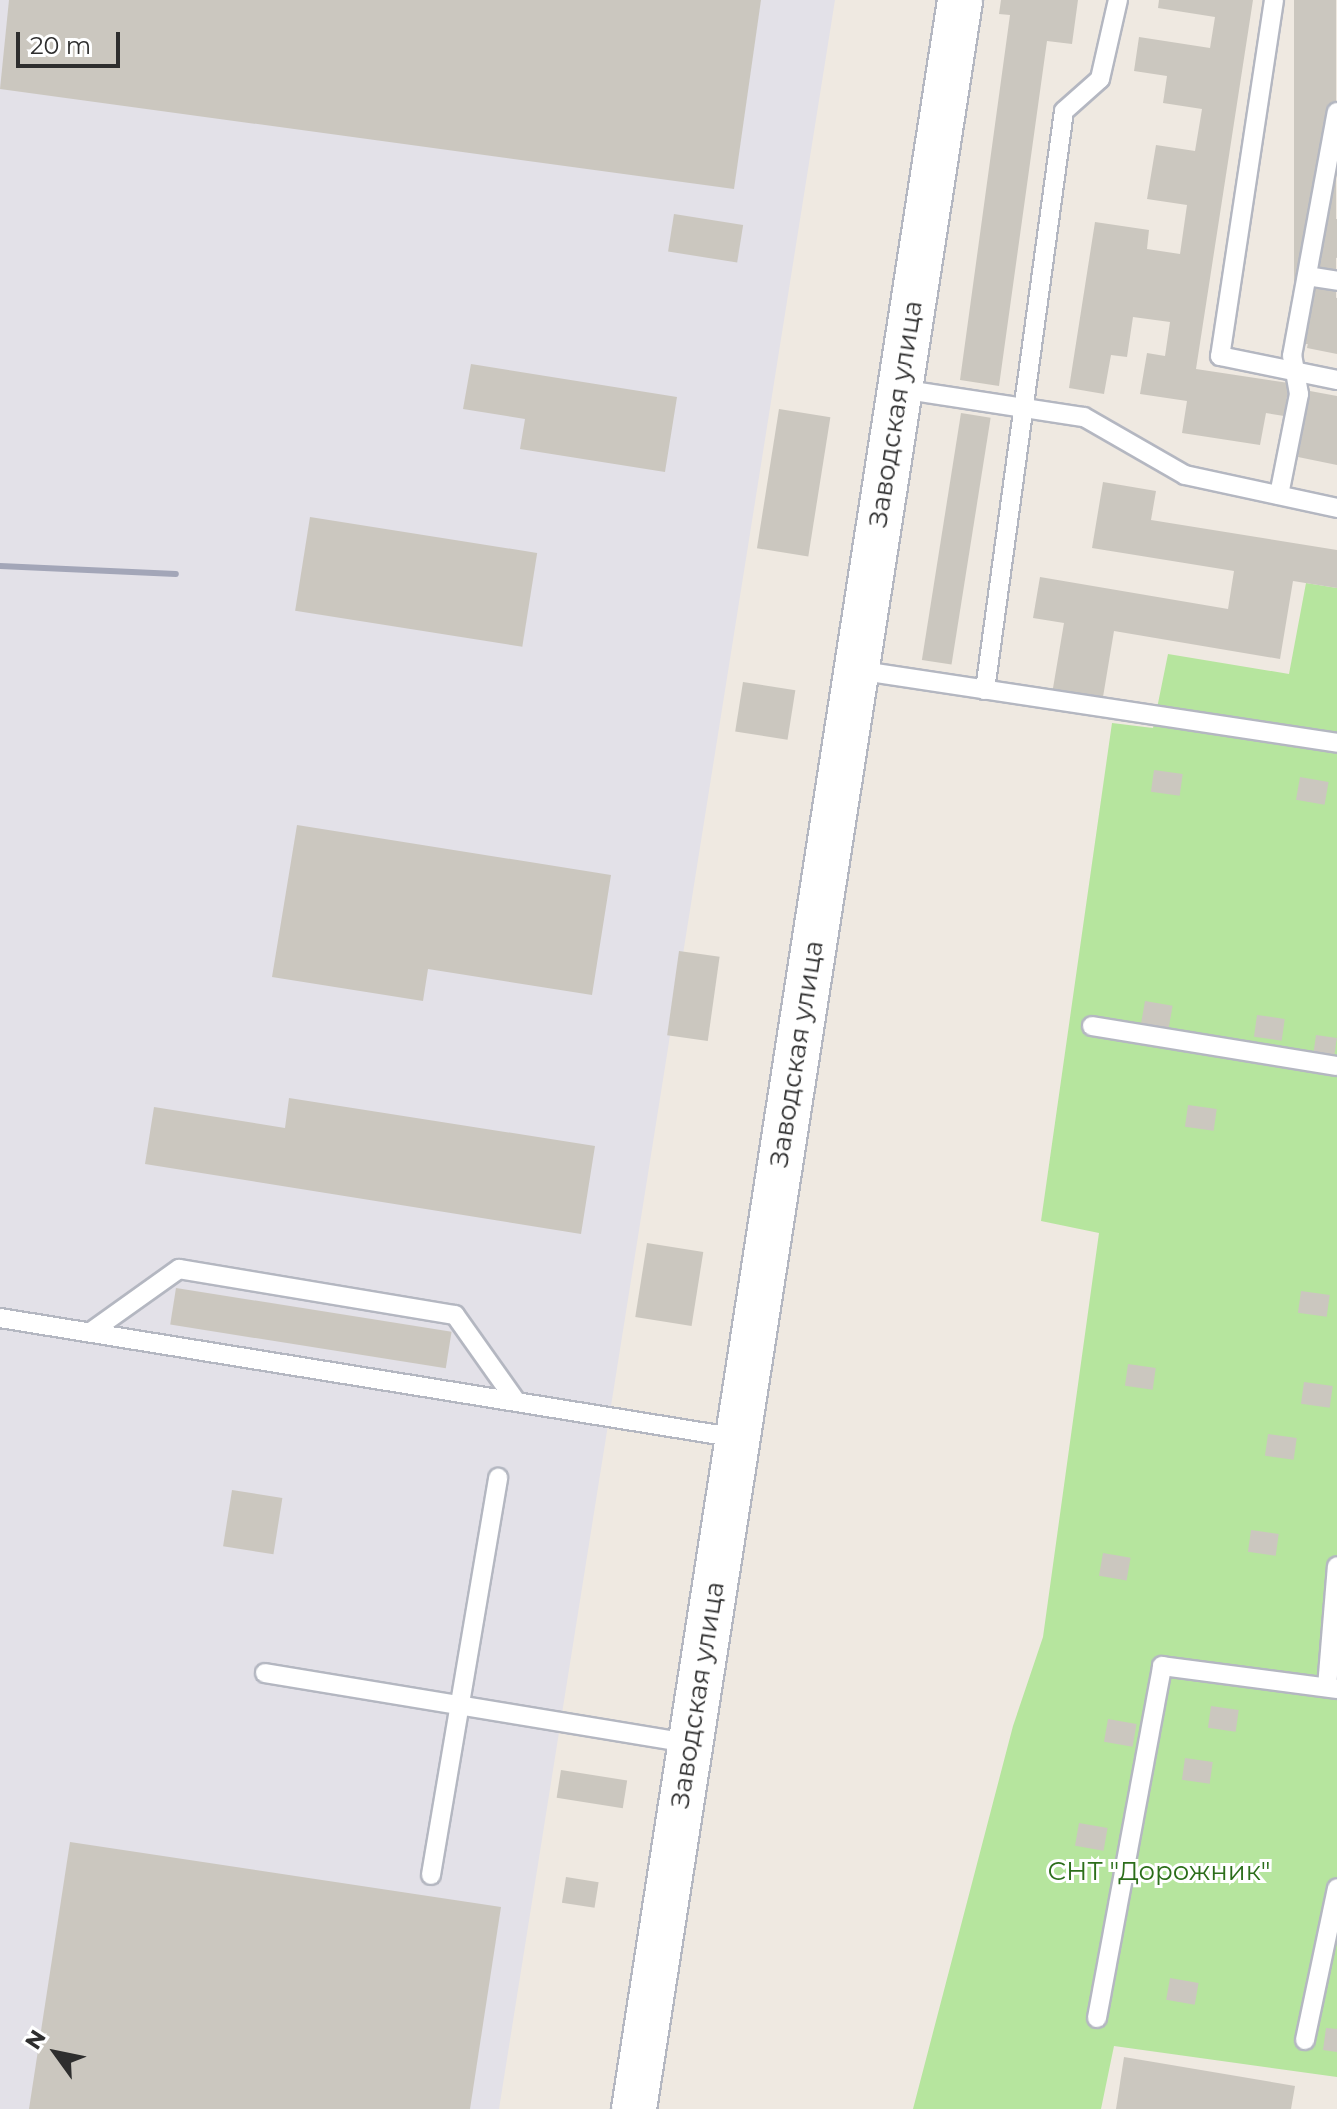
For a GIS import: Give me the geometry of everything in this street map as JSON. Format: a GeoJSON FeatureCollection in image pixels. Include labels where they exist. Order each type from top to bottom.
{"type":"FeatureCollection","features":[{"type":"Feature","properties":{"kind":"main road","name":"Заводская улица"},"geometry":{"type":"LineString","coordinates":[[634,2109],[960,0]]}},
{"type":"Feature","properties":{"kind":"lane"},"geometry":{"type":"LineString","coordinates":[[985,690],[1064,111],[1100,79],[1118,0]]}},
{"type":"Feature","properties":{"kind":"lane"},"geometry":{"type":"LineString","coordinates":[[1274,0],[1220,356],[1337,380]]}},
{"type":"Feature","properties":{"kind":"lane"},"geometry":{"type":"LineString","coordinates":[[1279,495],[1299,394],[1292,356],[1307,276],[1329,199],[1337,112]]}},
{"type":"Feature","properties":{"kind":"lane"},"geometry":{"type":"LineString","coordinates":[[1307,276],[1337,281]]}},
{"type":"Feature","properties":{"kind":"lane"},"geometry":{"type":"LineString","coordinates":[[900,389],[1084,417],[1185,475],[1337,508]]}},
{"type":"Feature","properties":{"kind":"lane"},"geometry":{"type":"LineString","coordinates":[[856,670],[1337,743]]}},
{"type":"Feature","properties":{"kind":"lane"},"geometry":{"type":"LineString","coordinates":[[1092,1026],[1337,1066]]}},
{"type":"Feature","properties":{"kind":"lane"},"geometry":{"type":"LineString","coordinates":[[92,1331],[179,1269],[455,1315],[516,1401]]}},
{"type":"Feature","properties":{"kind":"lane"},"geometry":{"type":"LineString","coordinates":[[0,1318],[738,1438]]}},
{"type":"Feature","properties":{"kind":"lane"},"geometry":{"type":"LineString","coordinates":[[431,1875],[498,1478]]}},
{"type":"Feature","properties":{"kind":"lane"},"geometry":{"type":"LineString","coordinates":[[1097,2018],[1162,1666],[1332,1688],[1337,1566]]}},
{"type":"Feature","properties":{"kind":"lane"},"geometry":{"type":"LineString","coordinates":[[265,1673],[690,1743]]}},
{"type":"Feature","properties":{"kind":"lane"},"geometry":{"type":"LineString","coordinates":[[1305,2040],[1337,1888]]}},
{"type":"Feature","properties":{"kind":"shaded area"},"geometry":{"type":"Polygon","coordinates":[[[0,0],[835,0],[499,2109],[0,2109],[0,0]]]}},
{"type":"Feature","properties":{"kind":"green space","name":"СНТ \"Дорожник\""},"geometry":{"type":"Polygon","coordinates":[[[1306,583],[1337,588],[1337,2077],[1114,2046],[1101,2109],[913,2109],[1013,1726],[1043,1637],[1099,1233],[1041,1221],[1112,723],[1153,728],[1168,654],[1289,674],[1306,583]]]}},
{"type":"Feature","properties":{"kind":"building"},"geometry":{"type":"Polygon","coordinates":[[[9,0],[761,0],[734,189],[0,89],[9,0]]]}},
{"type":"Feature","properties":{"kind":"building"},"geometry":{"type":"Polygon","coordinates":[[[1001,0],[1078,0],[1072,44],[1047,41],[999,386],[960,380],[1010,15],[999,14],[1001,0]]]}},
{"type":"Feature","properties":{"kind":"building"},"geometry":{"type":"Polygon","coordinates":[[[1159,0],[1253,0],[1196,369],[1289,383],[1284,416],[1266,413],[1260,445],[1182,433],[1187,401],[1140,394],[1147,353],[1165,356],[1170,322],[1133,317],[1127,357],[1111,355],[1104,394],[1069,388],[1095,222],[1149,230],[1147,249],[1180,254],[1187,205],[1147,199],[1156,145],[1195,151],[1202,109],[1163,103],[1167,76],[1134,71],[1139,37],[1210,48],[1215,17],[1158,8],[1159,0]]]}},
{"type":"Feature","properties":{"kind":"building"},"geometry":{"type":"Polygon","coordinates":[[[1294,0],[1336,0],[1336,344],[1294,344],[1294,0]]]}},
{"type":"Feature","properties":{"kind":"building"},"geometry":{"type":"Polygon","coordinates":[[[674,214],[743,225],[737,262],[668,252],[674,214]]]}},
{"type":"Feature","properties":{"kind":"building"},"geometry":{"type":"Polygon","coordinates":[[[1337,219],[1337,258],[1328,256],[1337,219]]]}},
{"type":"Feature","properties":{"kind":"building"},"geometry":{"type":"Polygon","coordinates":[[[1317,294],[1337,298],[1337,354],[1307,348],[1317,294]]]}},
{"type":"Feature","properties":{"kind":"building"},"geometry":{"type":"Polygon","coordinates":[[[471,364],[677,397],[665,472],[520,449],[525,419],[463,409],[471,364]]]}},
{"type":"Feature","properties":{"kind":"building"},"geometry":{"type":"Polygon","coordinates":[[[1310,391],[1337,396],[1337,465],[1298,457],[1310,391]]]}},
{"type":"Feature","properties":{"kind":"building"},"geometry":{"type":"Polygon","coordinates":[[[779,409],[830,417],[808,556],[757,548],[779,409]]]}},
{"type":"Feature","properties":{"kind":"building"},"geometry":{"type":"Polygon","coordinates":[[[961,413],[991,418],[952,665],[922,660],[961,413]]]}},
{"type":"Feature","properties":{"kind":"building"},"geometry":{"type":"Polygon","coordinates":[[[1103,482],[1156,491],[1151,520],[1337,550],[1337,588],[1293,581],[1280,659],[1114,631],[1102,703],[1052,694],[1064,623],[1033,618],[1040,577],[1228,609],[1234,571],[1092,548],[1103,482]]]}},
{"type":"Feature","properties":{"kind":"building"},"geometry":{"type":"Polygon","coordinates":[[[310,517],[537,553],[522,647],[295,611],[310,517]]]}},
{"type":"Feature","properties":{"kind":"building"},"geometry":{"type":"Polygon","coordinates":[[[743,682],[795,690],[788,740],[735,731],[743,682]]]}},
{"type":"Feature","properties":{"kind":"building"},"geometry":{"type":"Polygon","coordinates":[[[1154,770],[1183,774],[1180,796],[1151,792],[1154,770]]]}},
{"type":"Feature","properties":{"kind":"building"},"geometry":{"type":"Polygon","coordinates":[[[1300,777],[1329,782],[1325,805],[1296,800],[1300,777]]]}},
{"type":"Feature","properties":{"kind":"building"},"geometry":{"type":"Polygon","coordinates":[[[297,825],[611,875],[592,995],[428,969],[423,1001],[272,977],[297,825]]]}},
{"type":"Feature","properties":{"kind":"building"},"geometry":{"type":"Polygon","coordinates":[[[679,951],[720,957],[708,1041],[667,1035],[679,951]]]}},
{"type":"Feature","properties":{"kind":"building"},"geometry":{"type":"Polygon","coordinates":[[[1145,1001],[1173,1006],[1169,1029],[1141,1024],[1145,1001]]]}},
{"type":"Feature","properties":{"kind":"building"},"geometry":{"type":"Polygon","coordinates":[[[1257,1015],[1285,1019],[1282,1041],[1254,1037],[1257,1015]]]}},
{"type":"Feature","properties":{"kind":"building"},"geometry":{"type":"Polygon","coordinates":[[[1316,1035],[1337,1038],[1334,1061],[1313,1058],[1316,1035]]]}},
{"type":"Feature","properties":{"kind":"building"},"geometry":{"type":"Polygon","coordinates":[[[289,1098],[595,1146],[581,1234],[145,1164],[154,1107],[285,1128],[289,1098]]]}},
{"type":"Feature","properties":{"kind":"building"},"geometry":{"type":"Polygon","coordinates":[[[1188,1105],[1217,1109],[1214,1131],[1185,1127],[1188,1105]]]}},
{"type":"Feature","properties":{"kind":"building"},"geometry":{"type":"Polygon","coordinates":[[[647,1243],[703,1252],[692,1326],[635,1317],[647,1243]]]}},
{"type":"Feature","properties":{"kind":"building"},"geometry":{"type":"Polygon","coordinates":[[[176,1288],[452,1332],[446,1368],[170,1325],[176,1288]]]}},
{"type":"Feature","properties":{"kind":"building"},"geometry":{"type":"Polygon","coordinates":[[[1301,1291],[1330,1295],[1327,1317],[1298,1313],[1301,1291]]]}},
{"type":"Feature","properties":{"kind":"building"},"geometry":{"type":"Polygon","coordinates":[[[1128,1364],[1156,1368],[1153,1390],[1125,1386],[1128,1364]]]}},
{"type":"Feature","properties":{"kind":"building"},"geometry":{"type":"Polygon","coordinates":[[[1304,1382],[1333,1386],[1330,1408],[1301,1404],[1304,1382]]]}},
{"type":"Feature","properties":{"kind":"building"},"geometry":{"type":"Polygon","coordinates":[[[1268,1434],[1297,1438],[1294,1460],[1265,1456],[1268,1434]]]}},
{"type":"Feature","properties":{"kind":"building"},"geometry":{"type":"Polygon","coordinates":[[[232,1490],[282,1498],[273,1554],[223,1546],[232,1490]]]}},
{"type":"Feature","properties":{"kind":"building"},"geometry":{"type":"Polygon","coordinates":[[[1251,1530],[1279,1534],[1276,1556],[1248,1552],[1251,1530]]]}},
{"type":"Feature","properties":{"kind":"building"},"geometry":{"type":"Polygon","coordinates":[[[1103,1553],[1131,1558],[1127,1581],[1099,1576],[1103,1553]]]}},
{"type":"Feature","properties":{"kind":"building"},"geometry":{"type":"Polygon","coordinates":[[[1211,1706],[1239,1710],[1236,1732],[1208,1728],[1211,1706]]]}},
{"type":"Feature","properties":{"kind":"building"},"geometry":{"type":"Polygon","coordinates":[[[1108,1719],[1137,1724],[1133,1747],[1104,1742],[1108,1719]]]}},
{"type":"Feature","properties":{"kind":"building"},"geometry":{"type":"Polygon","coordinates":[[[1185,1758],[1213,1762],[1210,1784],[1182,1780],[1185,1758]]]}},
{"type":"Feature","properties":{"kind":"building"},"geometry":{"type":"Polygon","coordinates":[[[561,1770],[627,1780],[623,1808],[557,1798],[561,1770]]]}},
{"type":"Feature","properties":{"kind":"building"},"geometry":{"type":"Polygon","coordinates":[[[1079,1823],[1108,1828],[1104,1851],[1075,1846],[1079,1823]]]}},
{"type":"Feature","properties":{"kind":"building"},"geometry":{"type":"Polygon","coordinates":[[[70,1842],[501,1907],[470,2109],[29,2109],[70,1842]]]}},
{"type":"Feature","properties":{"kind":"building"},"geometry":{"type":"Polygon","coordinates":[[[566,1877],[599,1882],[595,1908],[562,1903],[566,1877]]]}},
{"type":"Feature","properties":{"kind":"building"},"geometry":{"type":"Polygon","coordinates":[[[1170,1978],[1199,1983],[1195,2005],[1166,2000],[1170,1978]]]}},
{"type":"Feature","properties":{"kind":"building"},"geometry":{"type":"Polygon","coordinates":[[[1326,2028],[1337,2029],[1337,2052],[1323,2050],[1326,2028]]]}},
{"type":"Feature","properties":{"kind":"building"},"geometry":{"type":"Polygon","coordinates":[[[1124,2057],[1295,2086],[1291,2109],[1116,2109],[1124,2057]]]}},
{"type":"Feature","properties":{"kind":"railway"},"geometry":{"type":"LineString","coordinates":[[0,566],[176,574]]}}]}
